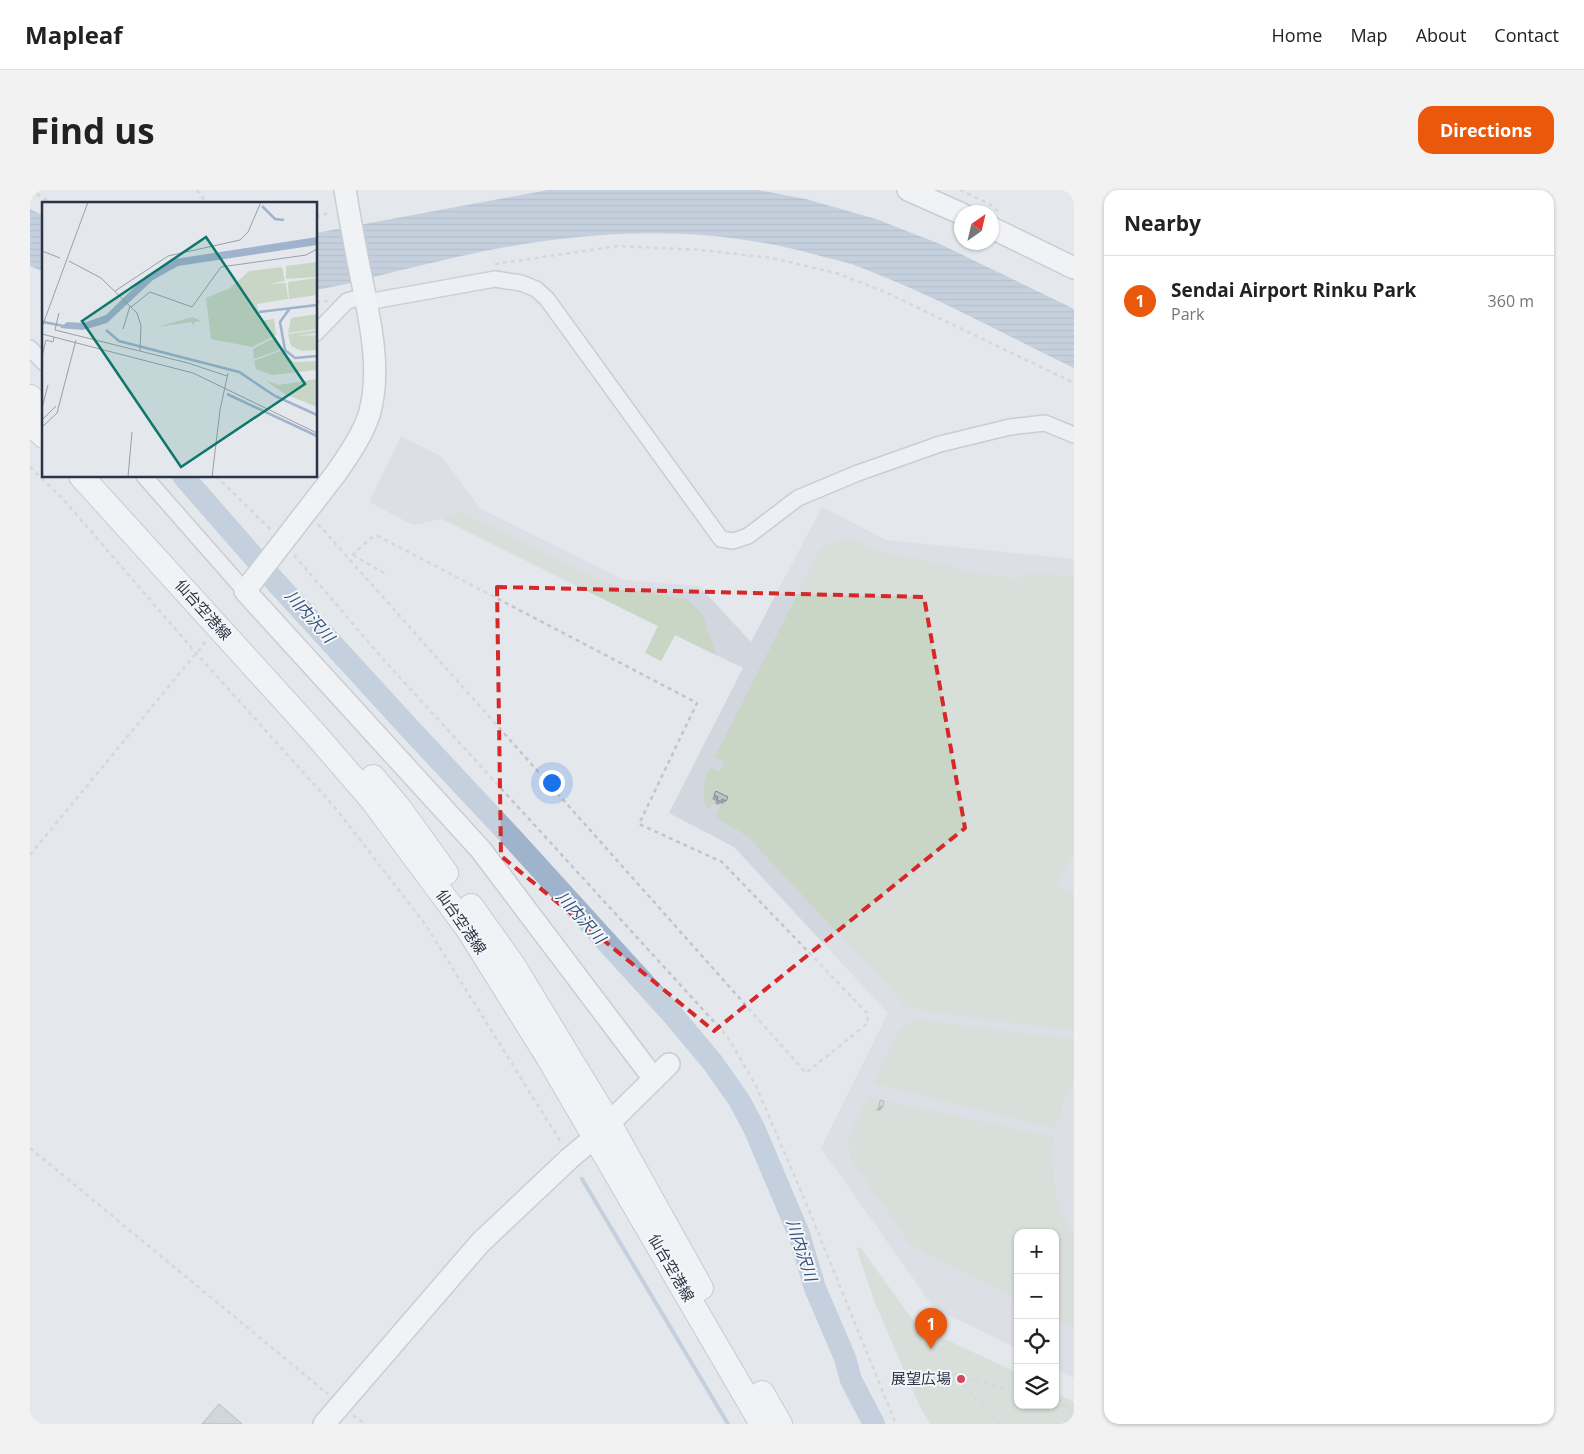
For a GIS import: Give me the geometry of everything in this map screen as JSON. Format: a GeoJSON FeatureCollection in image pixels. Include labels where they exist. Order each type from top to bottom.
{"type":"FeatureCollection","features":[{"type":"Feature","properties":{"kind":"main road"},"geometry":{"type":"LineString","coordinates":[[30,397],[42,410]]}},
{"type":"Feature","properties":{"kind":"main road"},"geometry":{"type":"LineString","coordinates":[[30,422],[42,434]]}},
{"type":"Feature","properties":{"kind":"main road","name":"仙台空港線"},"geometry":{"type":"LineString","coordinates":[[83,478],[257,669],[373,802],[468,929],[548,1057],[602,1130],[718,1318],[780,1424]]}},
{"type":"Feature","properties":{"kind":"main road","name":"仙台空港線"},"geometry":{"type":"LineString","coordinates":[[104,478],[291,683],[400,809],[513,965],[762,1424]]}},
{"type":"Feature","properties":{"kind":"street"},"geometry":{"type":"LineString","coordinates":[[248,587],[282,545],[351,452],[369,416],[374,388],[375,362],[345,190]]}},
{"type":"Feature","properties":{"kind":"street"},"geometry":{"type":"LineString","coordinates":[[908,190],[954,210]]}},
{"type":"Feature","properties":{"kind":"street"},"geometry":{"type":"LineString","coordinates":[[999,231],[1074,268]]}},
{"type":"Feature","properties":{"kind":"street"},"geometry":{"type":"LineString","coordinates":[[318,331],[347,301],[365,297],[496,279],[522,283],[536,289],[547,299],[722,538],[733,541],[748,536],[798,498],[858,473],[940,444],[1010,427],[1045,423],[1074,435]]}},
{"type":"Feature","properties":{"kind":"street"},"geometry":{"type":"LineString","coordinates":[[30,348],[42,361]]}},
{"type":"Feature","properties":{"kind":"street"},"geometry":{"type":"LineString","coordinates":[[146,478],[248,587],[481,850],[654,1079]]}},
{"type":"Feature","properties":{"kind":"street"},"geometry":{"type":"LineString","coordinates":[[324,1424],[480,1243],[602,1130],[669,1064]]}},
{"type":"Feature","properties":{"kind":"path"},"geometry":{"type":"LineString","coordinates":[[30,190],[51,202]]}},
{"type":"Feature","properties":{"kind":"path"},"geometry":{"type":"LineString","coordinates":[[197,190],[206,202]]}},
{"type":"Feature","properties":{"kind":"path"},"geometry":{"type":"LineString","coordinates":[[960,190],[990,205]]}},
{"type":"Feature","properties":{"kind":"path"},"geometry":{"type":"LineString","coordinates":[[496,279],[493,265],[618,246],[702,250],[772,258],[836,273],[885,292],[1074,383]]}},
{"type":"Feature","properties":{"kind":"path"},"geometry":{"type":"LineString","coordinates":[[30,467],[63,499],[196,653],[337,810],[426,924],[570,1158]]}},
{"type":"Feature","properties":{"kind":"path"},"geometry":{"type":"LineString","coordinates":[[218,478],[282,545],[383,659],[726,1036],[756,1086],[896,1424]]}},
{"type":"Feature","properties":{"kind":"path"},"geometry":{"type":"LineString","coordinates":[[306,512],[806,1073],[868,1023],[867,1013],[722,862],[639,824],[697,703],[378,536],[371,538],[349,558]]}},
{"type":"Feature","properties":{"kind":"path"},"geometry":{"type":"LineString","coordinates":[[353,554],[386,574]]}},
{"type":"Feature","properties":{"kind":"path"},"geometry":{"type":"LineString","coordinates":[[30,855],[196,653]]}},
{"type":"Feature","properties":{"kind":"path"},"geometry":{"type":"LineString","coordinates":[[30,1148],[365,1424]]}},
{"type":"Feature","properties":{"kind":"path"},"geometry":{"type":"LineString","coordinates":[[998,1424],[955,1375],[1014,1391]]}},
{"type":"Feature","properties":{"kind":"path"},"geometry":{"type":"LineString","coordinates":[[1059,1403],[1074,1414]]}},
{"type":"Feature","properties":{"kind":"highlighted area"},"geometry":{"type":"Polygon","coordinates":[[[497,587],[924,597],[965,828],[714,1031],[501,856],[497,587]]]}},
{"type":"Feature","properties":{"kind":"shaded area"},"geometry":{"type":"Polygon","coordinates":[[[401,436],[441,456],[481,509],[624,580],[699,586],[751,642],[822,507],[886,540],[1074,559],[1074,1378],[1059,1370],[1059,1229],[1014,1229],[1014,1347],[934,1308],[821,1148],[888,1013],[734,847],[669,813],[743,668],[675,635],[661,661],[645,653],[658,626],[442,519],[413,525],[369,502],[401,436]]]}},
{"type":"Feature","properties":{"kind":"green space"},"geometry":{"type":"Polygon","coordinates":[[[460,511],[620,589],[687,599],[703,615],[716,655],[675,635],[661,661],[645,653],[658,626],[442,519],[460,511]]]}},
{"type":"Feature","properties":{"kind":"green space"},"geometry":{"type":"Polygon","coordinates":[[[850,538],[879,551],[947,564],[966,572],[1016,578],[1033,573],[1074,576],[1074,852],[1057,886],[1074,895],[1074,1031],[929,1012],[907,1007],[901,1003],[747,836],[715,817],[720,806],[712,803],[709,810],[706,805],[703,794],[710,768],[720,772],[724,762],[715,757],[820,549],[827,544],[850,538]]]}},
{"type":"Feature","properties":{"kind":"green space"},"geometry":{"type":"Polygon","coordinates":[[[921,1020],[1074,1039],[1074,1080],[1065,1098],[1055,1129],[873,1084],[899,1030],[912,1021],[921,1020]]]}},
{"type":"Feature","properties":{"kind":"green space"},"geometry":{"type":"Polygon","coordinates":[[[868,1096],[876,1098],[875,1101],[882,1103],[883,1100],[1054,1137],[1052,1158],[1056,1193],[1061,1210],[1074,1235],[1074,1329],[1059,1321],[1059,1229],[1014,1229],[1014,1298],[925,1253],[908,1242],[850,1157],[848,1139],[868,1096]]]}},
{"type":"Feature","properties":{"kind":"green space"},"geometry":{"type":"Polygon","coordinates":[[[856,1247],[861,1248],[917,1326],[1014,1371],[1014,1409],[1059,1409],[1059,1395],[1074,1402],[1074,1424],[930,1424],[920,1407],[875,1303],[856,1247]]]}},
{"type":"Feature","properties":{"kind":"water"},"geometry":{"type":"Polygon","coordinates":[[[548,190],[758,190],[806,199],[876,219],[940,244],[1074,309],[1074,368],[943,303],[857,266],[788,248],[752,241],[717,236],[646,233],[574,237],[500,248],[318,290],[318,233],[548,190]]]}},
{"type":"Feature","properties":{"kind":"water"},"geometry":{"type":"Polygon","coordinates":[[[30,209],[42,215],[42,271],[30,266],[30,209]]]}},
{"type":"Feature","properties":{"kind":"building"},"geometry":{"type":"Polygon","coordinates":[[[716,791],[728,797],[726,801],[722,799],[721,802],[717,800],[718,797],[714,795],[716,791]]]}},
{"type":"Feature","properties":{"kind":"building"},"geometry":{"type":"Polygon","coordinates":[[[880,1100],[884,1101],[883,1107],[879,1106],[880,1100]]]}},
{"type":"Feature","properties":{"kind":"building"},"geometry":{"type":"Polygon","coordinates":[[[219,1404],[242,1424],[202,1424],[219,1404]]]}},
{"type":"Feature","properties":{"kind":"waterway","name":"川内沢川"},"geometry":{"type":"LineString","coordinates":[[185,478],[273,579],[673,1015],[713,1063],[739,1100],[754,1128],[799,1234],[815,1288],[845,1358],[851,1380],[874,1424]]}},
{"type":"Feature","properties":{"kind":"waterway"},"geometry":{"type":"LineString","coordinates":[[582,1179],[728,1424]]}},
{"type":"Feature","properties":{"kind":"place","name":"Sendai Airport Rinku Park"},"geometry":{"type":"Point","coordinates":[931,1349]}},
{"type":"Feature","properties":{"kind":"place","name":"展望広場"},"geometry":{"type":"Point","coordinates":[961,1379]}}]}
